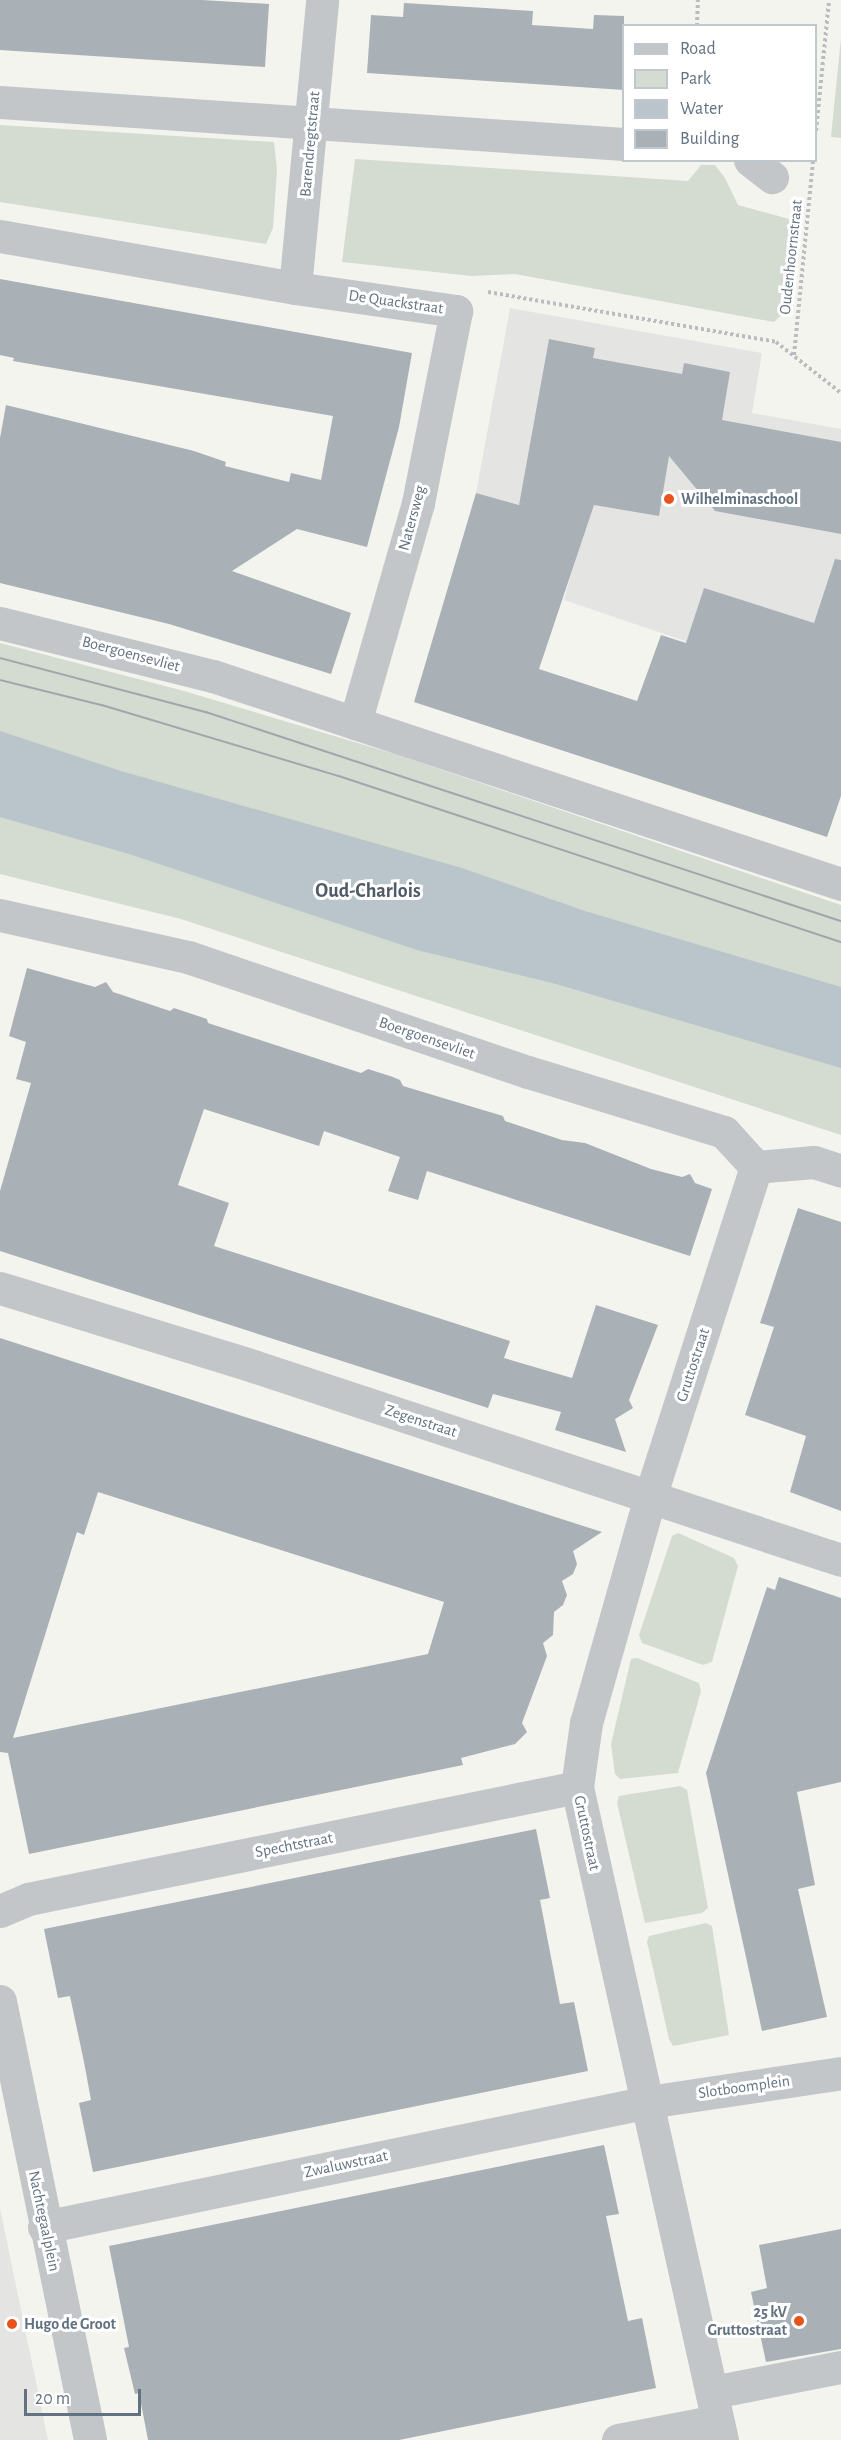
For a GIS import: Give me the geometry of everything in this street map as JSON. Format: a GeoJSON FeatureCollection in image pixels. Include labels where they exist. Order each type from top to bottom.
{"type":"FeatureCollection","features":[{"type":"Feature","properties":{"kind":"street","name":"Barendregtstraat"},"geometry":{"type":"LineString","coordinates":[[295,288],[322,0]]}},
{"type":"Feature","properties":{"kind":"street"},"geometry":{"type":"LineString","coordinates":[[0,102],[622,144]]}},
{"type":"Feature","properties":{"kind":"street","name":"De Quackstraat"},"geometry":{"type":"LineString","coordinates":[[0,236],[295,288],[456,311]]}},
{"type":"Feature","properties":{"kind":"street","name":"Natersweg"},"geometry":{"type":"LineString","coordinates":[[355,723],[418,503],[456,311]]}},
{"type":"Feature","properties":{"kind":"street","name":"Boergoensevliet"},"geometry":{"type":"LineString","coordinates":[[0,623],[213,676],[841,884]]}},
{"type":"Feature","properties":{"kind":"street","name":"Boergoensevliet"},"geometry":{"type":"LineString","coordinates":[[0,915],[188,957],[528,1072],[724,1132],[756,1167]]}},
{"type":"Feature","properties":{"kind":"street"},"geometry":{"type":"LineString","coordinates":[[756,1167],[814,1162],[841,1171]]}},
{"type":"Feature","properties":{"kind":"street","name":"Gruttostraat"},"geometry":{"type":"LineString","coordinates":[[717,2417],[577,1787],[586,1723],[650,1497],[756,1167]]}},
{"type":"Feature","properties":{"kind":"street","name":"Zegenstraat"},"geometry":{"type":"LineString","coordinates":[[0,1288],[254,1366],[841,1560]]}},
{"type":"Feature","properties":{"kind":"street","name":"Spechtstraat"},"geometry":{"type":"LineString","coordinates":[[5,1907],[577,1787]]}},
{"type":"Feature","properties":{"kind":"street","name":"Nachtegaalplein"},"geometry":{"type":"LineString","coordinates":[[0,2001],[44,2227],[90,2440]]}},
{"type":"Feature","properties":{"kind":"street","name":"Slotboomplein"},"geometry":{"type":"LineString","coordinates":[[648,2102],[841,2073]]}},
{"type":"Feature","properties":{"kind":"street","name":"Zwaluwstraat"},"geometry":{"type":"LineString","coordinates":[[44,2227],[648,2102]]}},
{"type":"Feature","properties":{"kind":"street"},"geometry":{"type":"LineString","coordinates":[[618,2440],[717,2417],[841,2367]]}},
{"type":"Feature","properties":{"kind":"path"},"geometry":{"type":"LineString","coordinates":[[697,24],[698,0]]}},
{"type":"Feature","properties":{"kind":"path"},"geometry":{"type":"LineString","coordinates":[[817,121],[829,0]]}},
{"type":"Feature","properties":{"kind":"path","name":"Oudenhoornstraat"},"geometry":{"type":"LineString","coordinates":[[794,355],[813,162]]}},
{"type":"Feature","properties":{"kind":"path","name":"De Quackstraat"},"geometry":{"type":"LineString","coordinates":[[456,311],[487,292],[776,342],[841,393]]}},
{"type":"Feature","properties":{"kind":"shaded area","name":"Wilhelminaschool"},"geometry":{"type":"Polygon","coordinates":[[[510,308],[762,353],[752,413],[841,429],[841,694],[564,600],[577,553],[519,505],[476,493],[510,308]]]}},
{"type":"Feature","properties":{"kind":"shaded area","name":"Hugo de Groot"},"geometry":{"type":"Polygon","coordinates":[[[0,2208],[48,2440],[0,2440],[0,2208]]]}},
{"type":"Feature","properties":{"kind":"green space"},"geometry":{"type":"Polygon","coordinates":[[[841,38],[841,138],[831,137],[841,38]]]}},
{"type":"Feature","properties":{"kind":"green space"},"geometry":{"type":"Polygon","coordinates":[[[0,125],[274,142],[277,170],[273,228],[266,244],[0,202],[0,125]]]}},
{"type":"Feature","properties":{"kind":"green space"},"geometry":{"type":"Polygon","coordinates":[[[355,159],[688,181],[701,165],[715,165],[725,178],[738,205],[800,222],[790,307],[774,322],[515,274],[472,276],[342,262],[355,159]]]}},
{"type":"Feature","properties":{"kind":"green space"},"geometry":{"type":"Polygon","coordinates":[[[0,643],[184,691],[398,755],[841,905],[841,1135],[181,919],[0,874],[0,643]]]}},
{"type":"Feature","properties":{"kind":"green space"},"geometry":{"type":"Polygon","coordinates":[[[678,1533],[734,1558],[738,1566],[712,1662],[703,1665],[642,1643],[639,1635],[672,1536],[678,1533]]]}},
{"type":"Feature","properties":{"kind":"green space"},"geometry":{"type":"Polygon","coordinates":[[[637,1658],[699,1683],[701,1691],[678,1773],[620,1779],[615,1774],[611,1744],[631,1659],[637,1658]]]}},
{"type":"Feature","properties":{"kind":"green space"},"geometry":{"type":"Polygon","coordinates":[[[680,1786],[687,1790],[708,1908],[702,1913],[645,1923],[617,1803],[619,1796],[680,1786]]]}},
{"type":"Feature","properties":{"kind":"green space"},"geometry":{"type":"Polygon","coordinates":[[[706,1923],[712,1926],[729,2035],[673,2046],[669,2039],[647,1942],[649,1936],[706,1923]]]}},
{"type":"Feature","properties":{"kind":"water"},"geometry":{"type":"Polygon","coordinates":[[[0,731],[121,771],[462,868],[585,911],[841,987],[841,1068],[556,984],[417,950],[129,854],[0,817],[0,731]]]}},
{"type":"Feature","properties":{"kind":"building"},"geometry":{"type":"Polygon","coordinates":[[[0,0],[202,0],[269,4],[265,67],[0,50],[0,0]]]}},
{"type":"Feature","properties":{"kind":"building"},"geometry":{"type":"Polygon","coordinates":[[[404,3],[533,11],[532,25],[593,29],[594,15],[624,16],[622,90],[367,73],[371,15],[403,17],[404,3]]]}},
{"type":"Feature","properties":{"kind":"building"},"geometry":{"type":"Polygon","coordinates":[[[0,279],[412,353],[399,427],[367,547],[297,529],[232,571],[351,613],[331,674],[169,624],[0,583],[0,438],[6,405],[194,451],[226,462],[225,466],[289,482],[291,473],[321,480],[333,416],[13,361],[14,358],[0,355],[0,279]]]}},
{"type":"Feature","properties":{"kind":"building"},"geometry":{"type":"Polygon","coordinates":[[[549,339],[595,348],[593,358],[682,374],[684,363],[730,372],[722,420],[841,442],[841,534],[715,511],[669,456],[659,516],[594,505],[539,669],[637,701],[661,635],[686,643],[704,588],[814,623],[835,559],[841,560],[841,796],[827,837],[414,702],[476,493],[519,505],[549,339]]]}},
{"type":"Feature","properties":{"kind":"building"},"geometry":{"type":"Polygon","coordinates":[[[27,968],[95,987],[106,982],[113,992],[170,1011],[174,1008],[207,1019],[208,1023],[361,1073],[368,1069],[393,1077],[400,1080],[403,1086],[503,1116],[505,1121],[562,1140],[585,1143],[651,1169],[682,1177],[690,1174],[695,1183],[712,1189],[690,1256],[427,1171],[418,1200],[388,1191],[400,1157],[324,1131],[319,1146],[204,1109],[178,1185],[229,1203],[214,1246],[510,1341],[504,1358],[572,1378],[596,1305],[658,1325],[629,1400],[633,1408],[615,1419],[626,1452],[555,1430],[561,1412],[493,1394],[488,1408],[0,1251],[0,1191],[31,1083],[16,1079],[26,1042],[9,1036],[27,968]]]}},
{"type":"Feature","properties":{"kind":"building"},"geometry":{"type":"Polygon","coordinates":[[[798,1208],[841,1222],[841,1511],[790,1492],[806,1436],[745,1415],[774,1327],[760,1323],[798,1208]]]}},
{"type":"Feature","properties":{"kind":"building"},"geometry":{"type":"Polygon","coordinates":[[[0,1338],[602,1532],[573,1551],[577,1564],[573,1574],[562,1581],[567,1595],[563,1605],[554,1612],[553,1635],[543,1643],[547,1656],[522,1723],[527,1732],[515,1744],[461,1758],[463,1765],[29,1854],[8,1753],[0,1752],[0,1338]],[[98,1492],[84,1535],[77,1532],[13,1738],[428,1654],[444,1602],[98,1492]]]}},
{"type":"Feature","properties":{"kind":"building"},"geometry":{"type":"Polygon","coordinates":[[[779,1577],[841,1598],[841,1782],[797,1792],[815,1885],[798,1889],[827,2017],[762,2031],[706,1773],[767,1587],[775,1590],[779,1577]]]}},
{"type":"Feature","properties":{"kind":"building"},"geometry":{"type":"Polygon","coordinates":[[[536,1829],[550,1898],[540,1900],[560,2004],[574,2002],[588,2071],[93,2172],[79,2103],[91,2100],[84,2062],[70,1996],[58,1998],[44,1929],[536,1829]]]}},
{"type":"Feature","properties":{"kind":"building"},"geometry":{"type":"Polygon","coordinates":[[[604,2145],[619,2214],[606,2216],[628,2321],[642,2318],[656,2388],[399,2440],[148,2440],[139,2393],[135,2394],[124,2348],[129,2347],[109,2246],[604,2145]]]}},
{"type":"Feature","properties":{"kind":"building","name":"25 kV Gruttostraat"},"geometry":{"type":"Polygon","coordinates":[[[841,2229],[841,2349],[766,2362],[751,2292],[767,2288],[759,2245],[841,2229]]]}},
{"type":"Feature","properties":{"kind":"tram line"},"geometry":{"type":"LineString","coordinates":[[0,658],[206,712],[841,921]]}},
{"type":"Feature","properties":{"kind":"tram line"},"geometry":{"type":"LineString","coordinates":[[0,680],[102,705],[339,776],[841,942]]}},
{"type":"Feature","properties":{"kind":"place","name":"Wilhelminaschool"},"geometry":{"type":"Point","coordinates":[669,499]}},
{"type":"Feature","properties":{"kind":"place","name":"25 kV Gruttostraat"},"geometry":{"type":"Point","coordinates":[799,2321]}},
{"type":"Feature","properties":{"kind":"place","name":"Hugo de Groot"},"geometry":{"type":"Point","coordinates":[12,2324]}},
{"type":"Feature","properties":{"kind":"district","name":"Oud-Charlois"},"geometry":{"type":"Point","coordinates":[368,891]}}]}
